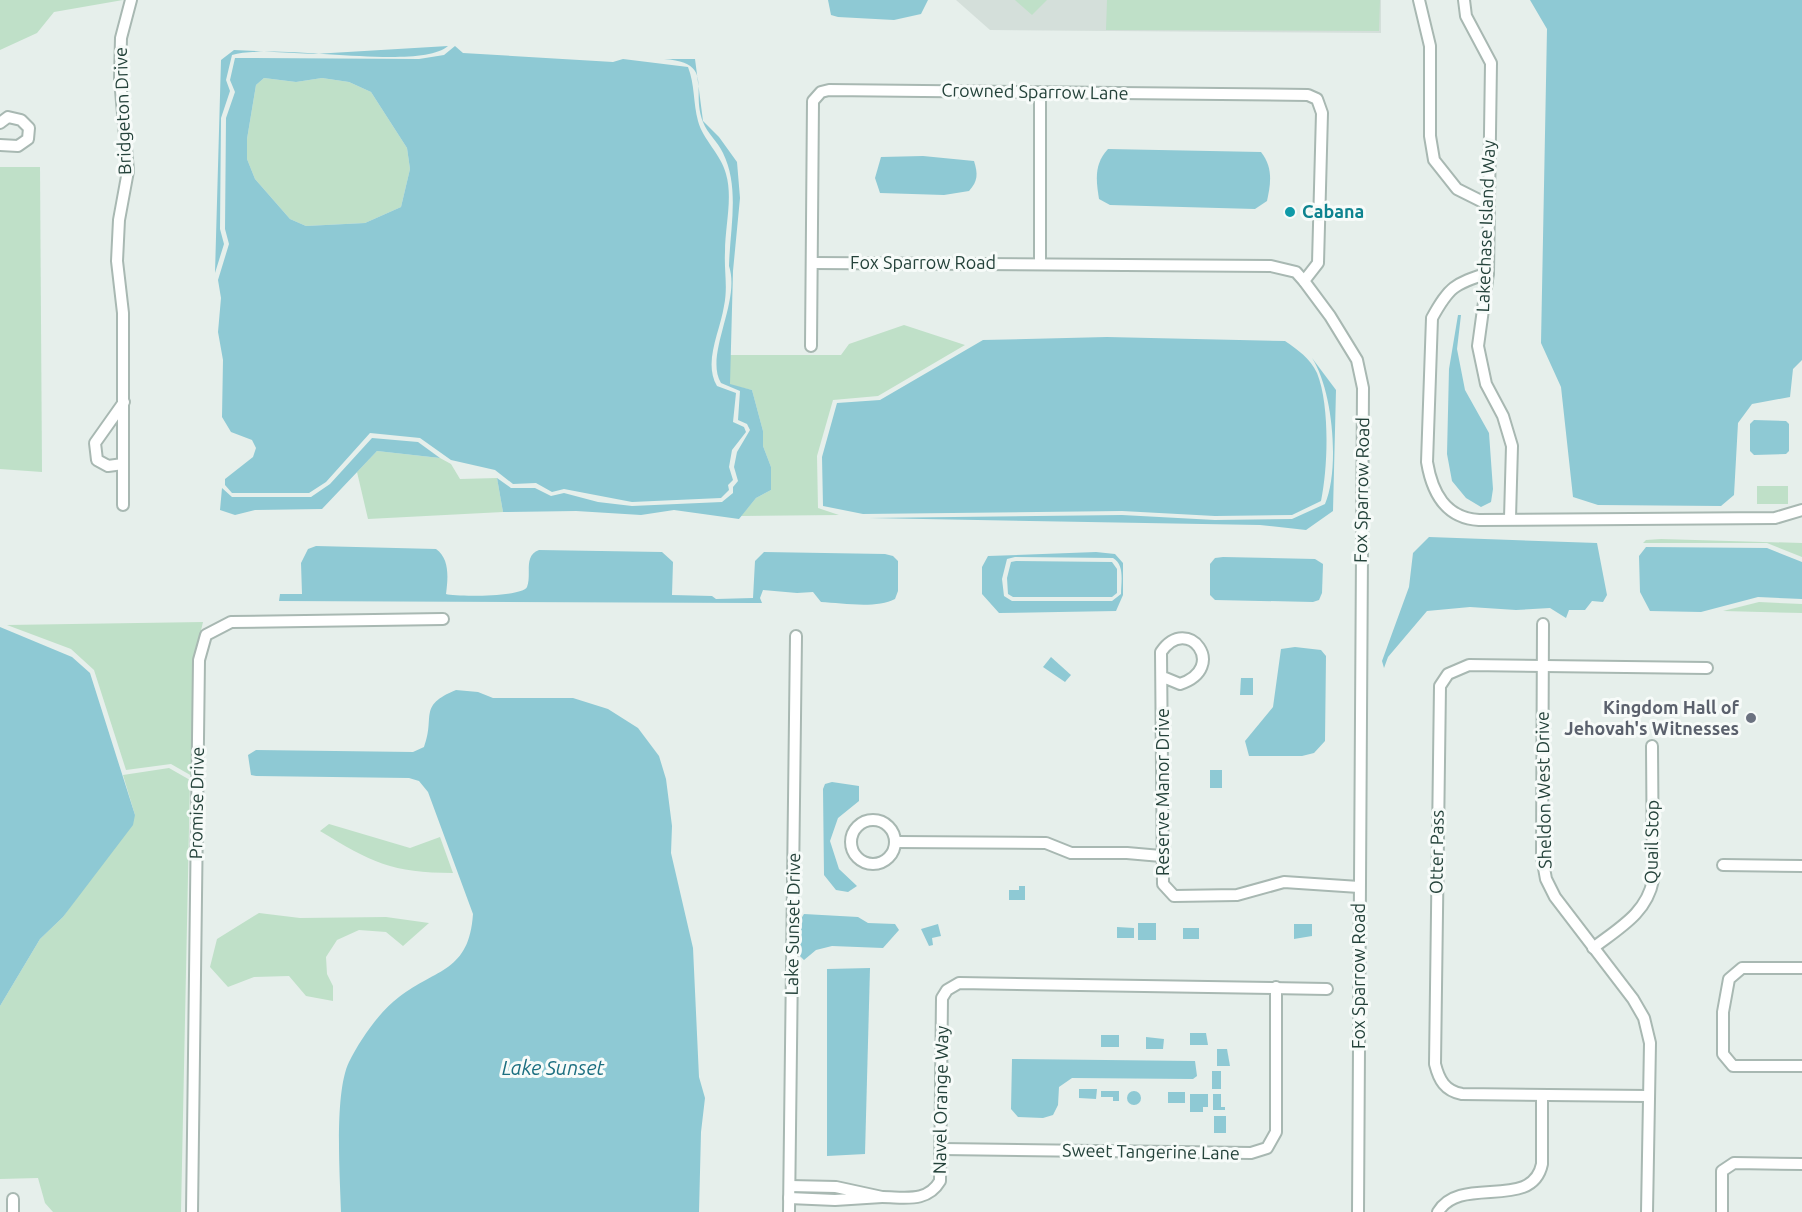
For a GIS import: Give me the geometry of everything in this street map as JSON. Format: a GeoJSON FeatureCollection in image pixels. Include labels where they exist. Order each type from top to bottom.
{"type":"FeatureCollection","features":[{"type":"Feature","properties":{"kind":"street","name":"Bridgeton Drive"},"geometry":{"type":"LineString","coordinates":[[123,506],[123,313],[117,261],[119,220],[128,171],[120,79],[121,38],[131,0]]}},
{"type":"Feature","properties":{"kind":"street"},"geometry":{"type":"LineString","coordinates":[[1419,0],[1430,46],[1430,136],[1434,160],[1456,189],[1487,204]]}},
{"type":"Feature","properties":{"kind":"street","name":"Lakechase Island Way"},"geometry":{"type":"LineString","coordinates":[[1464,0],[1466,16],[1491,63],[1487,204],[1488,273],[1478,346],[1486,384],[1503,416],[1512,446],[1510,518]]}},
{"type":"Feature","properties":{"kind":"street","name":"Crowned Sparrow Lane"},"geometry":{"type":"LineString","coordinates":[[811,346],[813,101],[821,92],[829,90],[1308,95],[1317,99],[1322,113],[1318,263],[1304,281]]}},
{"type":"Feature","properties":{"kind":"street"},"geometry":{"type":"LineString","coordinates":[[1040,93],[1040,264]]}},
{"type":"Feature","properties":{"kind":"street"},"geometry":{"type":"LineString","coordinates":[[0,123],[8,117],[21,120],[29,128],[28,139],[18,146],[0,145]]}},
{"type":"Feature","properties":{"kind":"street","name":"Fox Sparrow Road"},"geometry":{"type":"LineString","coordinates":[[813,263],[1271,266],[1296,272],[1330,316],[1357,360],[1363,388],[1358,1212]]}},
{"type":"Feature","properties":{"kind":"street"},"geometry":{"type":"LineString","coordinates":[[1488,273],[1457,283],[1443,298],[1432,318],[1426,462],[1430,485],[1444,505],[1456,516],[1479,520],[1775,518],[1802,510]]}},
{"type":"Feature","properties":{"kind":"street"},"geometry":{"type":"LineString","coordinates":[[123,464],[108,466],[97,460],[95,443],[124,402]]}},
{"type":"Feature","properties":{"kind":"street","name":"Promise Drive"},"geometry":{"type":"LineString","coordinates":[[192,1212],[199,660],[206,635],[231,622],[443,619]]}},
{"type":"Feature","properties":{"kind":"street","name":"Sheldon West Drive"},"geometry":{"type":"LineString","coordinates":[[1543,624],[1542,856],[1546,879],[1555,897],[1634,999],[1644,1018],[1650,1043],[1647,1212]]}},
{"type":"Feature","properties":{"kind":"street","name":"Lake Sunset Drive"},"geometry":{"type":"LineString","coordinates":[[789,1212],[796,636]]}},
{"type":"Feature","properties":{"kind":"street","name":"Reserve Manor Drive"},"geometry":{"type":"LineString","coordinates":[[1163,677],[1180,684],[1192,680],[1201,672],[1204,659],[1200,646],[1190,639],[1179,638],[1167,642],[1161,652],[1163,677],[1161,856],[1163,884],[1174,896],[1237,895],[1284,882],[1359,887]]}},
{"type":"Feature","properties":{"kind":"street","name":"Otter Pass"},"geometry":{"type":"LineString","coordinates":[[1648,1096],[1542,1096],[1452,1092],[1438,1076],[1435,1052],[1440,686],[1448,674],[1459,667],[1707,668]]}},
{"type":"Feature","properties":{"kind":"street","name":"Quail Stop"},"geometry":{"type":"LineString","coordinates":[[1593,948],[1641,910],[1650,897],[1653,880],[1652,746]]}},
{"type":"Feature","properties":{"kind":"street"},"geometry":{"type":"LineString","coordinates":[[873,820],[886,824],[891,829],[896,842],[891,856],[885,862],[870,865],[856,858],[851,843],[855,829],[866,821],[873,820]]}},
{"type":"Feature","properties":{"kind":"street"},"geometry":{"type":"LineString","coordinates":[[896,842],[1046,843],[1071,853],[1127,853],[1161,856]]}},
{"type":"Feature","properties":{"kind":"street"},"geometry":{"type":"LineString","coordinates":[[1723,866],[1802,866]]}},
{"type":"Feature","properties":{"kind":"street"},"geometry":{"type":"LineString","coordinates":[[1802,968],[1742,968],[1729,979],[1723,1012],[1723,1054],[1733,1066],[1802,1066]]}},
{"type":"Feature","properties":{"kind":"street","name":"Navel Orange Way"},"geometry":{"type":"LineString","coordinates":[[882,1197],[925,1197],[935,1191],[940,1181],[942,998],[947,990],[959,983],[1276,987]]}},
{"type":"Feature","properties":{"kind":"street"},"geometry":{"type":"LineString","coordinates":[[1276,987],[1327,989]]}},
{"type":"Feature","properties":{"kind":"street","name":"Sweet Tangerine Lane"},"geometry":{"type":"LineString","coordinates":[[942,1149],[1251,1154],[1267,1148],[1276,1132],[1276,987]]}},
{"type":"Feature","properties":{"kind":"street"},"geometry":{"type":"LineString","coordinates":[[1438,1212],[1441,1207],[1455,1198],[1513,1197],[1526,1192],[1534,1185],[1540,1175],[1542,1164],[1542,1096]]}},
{"type":"Feature","properties":{"kind":"street"},"geometry":{"type":"LineString","coordinates":[[1722,1212],[1722,1171],[1734,1163],[1802,1164]]}},
{"type":"Feature","properties":{"kind":"street"},"geometry":{"type":"LineString","coordinates":[[790,1186],[836,1187],[882,1197]]}},
{"type":"Feature","properties":{"kind":"street"},"geometry":{"type":"LineString","coordinates":[[789,1198],[835,1200],[882,1197]]}},
{"type":"Feature","properties":{"kind":"street"},"geometry":{"type":"LineString","coordinates":[[13,1199],[13,1212]]}},
{"type":"Feature","properties":{"kind":"shaded area"},"geometry":{"type":"Polygon","coordinates":[[[956,0],[1381,0],[1381,33],[990,30],[956,0]]]}},
{"type":"Feature","properties":{"kind":"green space"},"geometry":{"type":"Polygon","coordinates":[[[0,0],[123,0],[54,12],[37,33],[0,50],[0,0]]]}},
{"type":"Feature","properties":{"kind":"green space"},"geometry":{"type":"Polygon","coordinates":[[[1015,0],[1047,0],[1032,15],[1015,0]]]}},
{"type":"Feature","properties":{"kind":"green space"},"geometry":{"type":"Polygon","coordinates":[[[1107,0],[1380,0],[1379,31],[1106,30],[1107,0]]]}},
{"type":"Feature","properties":{"kind":"green space"},"geometry":{"type":"Polygon","coordinates":[[[264,78],[296,82],[322,78],[349,82],[371,92],[407,148],[410,169],[401,207],[365,223],[306,226],[290,219],[255,179],[247,159],[247,139],[256,85],[264,78]]]}},
{"type":"Feature","properties":{"kind":"green space"},"geometry":{"type":"Polygon","coordinates":[[[0,167],[40,167],[42,472],[0,469],[0,167]]]}},
{"type":"Feature","properties":{"kind":"green space"},"geometry":{"type":"Polygon","coordinates":[[[904,325],[965,345],[878,396],[833,400],[817,456],[818,508],[839,515],[741,516],[756,498],[771,490],[771,467],[763,446],[763,431],[752,390],[730,385],[730,355],[841,355],[849,344],[904,325]]]}},
{"type":"Feature","properties":{"kind":"green space"},"geometry":{"type":"Polygon","coordinates":[[[377,451],[440,458],[451,464],[460,479],[497,478],[503,512],[368,519],[357,472],[377,451]]]}},
{"type":"Feature","properties":{"kind":"green space"},"geometry":{"type":"Polygon","coordinates":[[[1757,486],[1788,486],[1788,504],[1757,504],[1757,486]]]}},
{"type":"Feature","properties":{"kind":"green space"},"geometry":{"type":"Polygon","coordinates":[[[1646,540],[1802,543],[1802,557],[1767,543],[1643,543],[1646,540]]]}},
{"type":"Feature","properties":{"kind":"green space"},"geometry":{"type":"Polygon","coordinates":[[[1759,602],[1802,604],[1802,613],[1723,611],[1759,602]]]}},
{"type":"Feature","properties":{"kind":"green space"},"geometry":{"type":"Polygon","coordinates":[[[203,622],[194,660],[192,776],[171,764],[126,770],[94,670],[71,649],[7,625],[203,622]]]}},
{"type":"Feature","properties":{"kind":"green space"},"geometry":{"type":"Polygon","coordinates":[[[169,768],[190,780],[181,1212],[53,1212],[45,1203],[38,1178],[0,1179],[0,1006],[40,939],[63,917],[135,815],[123,775],[169,768]]]}},
{"type":"Feature","properties":{"kind":"green space"},"geometry":{"type":"Polygon","coordinates":[[[329,824],[410,848],[440,837],[453,873],[414,871],[383,864],[354,851],[320,831],[329,824]]]}},
{"type":"Feature","properties":{"kind":"green space"},"geometry":{"type":"Polygon","coordinates":[[[259,913],[300,918],[386,917],[429,923],[403,946],[386,932],[359,930],[337,940],[326,957],[327,974],[333,986],[333,1001],[306,996],[289,976],[254,977],[228,987],[210,967],[217,939],[259,913]]]}},
{"type":"Feature","properties":{"kind":"water"},"geometry":{"type":"Polygon","coordinates":[[[828,0],[928,0],[921,14],[894,20],[831,15],[828,0]]]}},
{"type":"Feature","properties":{"kind":"water"},"geometry":{"type":"Polygon","coordinates":[[[1530,0],[1802,0],[1802,360],[1793,369],[1790,397],[1752,404],[1738,423],[1734,495],[1721,506],[1598,505],[1573,497],[1561,387],[1541,343],[1547,29],[1530,0]]]}},
{"type":"Feature","properties":{"kind":"water"},"geometry":{"type":"Polygon","coordinates":[[[448,46],[432,53],[408,57],[319,54],[448,46]]]}},
{"type":"Feature","properties":{"kind":"water"},"geometry":{"type":"Polygon","coordinates":[[[455,46],[463,53],[613,62],[623,59],[688,67],[700,128],[724,167],[729,193],[725,242],[725,299],[712,357],[712,367],[717,386],[736,393],[733,422],[744,427],[746,432],[732,450],[729,467],[733,480],[728,485],[729,490],[721,498],[632,502],[564,489],[552,492],[536,483],[513,484],[495,470],[451,460],[420,438],[370,433],[326,482],[309,493],[232,493],[225,485],[225,479],[253,457],[256,448],[252,440],[231,432],[222,417],[223,360],[218,332],[221,298],[218,280],[229,244],[225,229],[226,118],[235,92],[230,80],[235,58],[419,59],[444,55],[455,46]],[[264,78],[256,85],[247,139],[247,159],[255,179],[290,219],[306,226],[365,223],[401,207],[410,169],[407,148],[371,92],[349,82],[322,78],[296,82],[264,78]]]}},
{"type":"Feature","properties":{"kind":"water"},"geometry":{"type":"Polygon","coordinates":[[[234,50],[271,52],[232,55],[226,80],[230,91],[221,118],[220,229],[224,244],[215,273],[221,60],[234,50]]]}},
{"type":"Feature","properties":{"kind":"water"},"geometry":{"type":"Polygon","coordinates":[[[664,59],[695,59],[697,78],[696,72],[690,66],[664,59]]]}},
{"type":"Feature","properties":{"kind":"water"},"geometry":{"type":"Polygon","coordinates":[[[698,86],[703,121],[719,137],[737,162],[740,198],[733,271],[730,384],[752,390],[763,431],[763,446],[771,467],[771,490],[756,498],[739,519],[674,510],[641,515],[576,511],[503,512],[497,478],[511,488],[535,488],[551,496],[564,493],[598,502],[632,506],[722,502],[733,493],[733,487],[738,481],[734,467],[737,452],[750,430],[747,424],[738,420],[740,391],[721,383],[717,371],[719,343],[730,296],[729,266],[733,194],[723,153],[703,122],[698,86]]]}},
{"type":"Feature","properties":{"kind":"water"},"geometry":{"type":"Polygon","coordinates":[[[1108,149],[1261,152],[1268,163],[1270,175],[1267,201],[1255,209],[1110,205],[1099,199],[1097,179],[1100,160],[1108,149]]]}},
{"type":"Feature","properties":{"kind":"water"},"geometry":{"type":"Polygon","coordinates":[[[923,156],[974,161],[976,181],[969,191],[944,195],[880,193],[875,178],[881,157],[923,156]]]}},
{"type":"Feature","properties":{"kind":"water"},"geometry":{"type":"Polygon","coordinates":[[[1458,315],[1461,315],[1457,349],[1465,390],[1489,433],[1493,489],[1491,502],[1481,507],[1466,498],[1452,481],[1447,454],[1449,369],[1458,315]]]}},
{"type":"Feature","properties":{"kind":"water"},"geometry":{"type":"Polygon","coordinates":[[[1107,337],[1285,341],[1299,351],[1317,373],[1324,402],[1326,454],[1321,501],[1292,515],[1215,516],[1122,511],[863,514],[823,506],[822,457],[837,403],[880,400],[983,340],[1107,337]]]}},
{"type":"Feature","properties":{"kind":"water"},"geometry":{"type":"Polygon","coordinates":[[[1312,358],[1336,390],[1333,511],[1306,530],[1260,525],[869,518],[1122,515],[1215,520],[1292,519],[1325,504],[1330,489],[1332,430],[1325,389],[1312,358]]]}},
{"type":"Feature","properties":{"kind":"water"},"geometry":{"type":"Polygon","coordinates":[[[1754,420],[1786,421],[1789,424],[1789,451],[1786,454],[1754,455],[1750,451],[1750,424],[1754,420]]]}},
{"type":"Feature","properties":{"kind":"water"},"geometry":{"type":"Polygon","coordinates":[[[372,438],[418,442],[440,458],[377,451],[322,509],[255,510],[235,515],[220,510],[222,488],[232,497],[311,497],[330,484],[372,438]]]}},
{"type":"Feature","properties":{"kind":"water"},"geometry":{"type":"Polygon","coordinates":[[[1429,537],[1597,543],[1607,595],[1603,602],[1592,601],[1585,610],[1569,610],[1566,618],[1550,608],[1516,610],[1470,607],[1427,611],[1388,657],[1384,668],[1382,661],[1409,587],[1413,553],[1429,537]]]}},
{"type":"Feature","properties":{"kind":"water"},"geometry":{"type":"Polygon","coordinates":[[[316,546],[436,549],[446,563],[446,594],[452,595],[475,596],[514,593],[523,590],[527,587],[531,556],[539,550],[662,552],[673,562],[672,595],[712,596],[716,599],[753,598],[755,561],[764,552],[885,554],[893,556],[898,561],[898,591],[895,599],[869,605],[821,602],[813,592],[763,590],[760,598],[762,603],[279,601],[280,594],[302,594],[301,563],[308,549],[316,546]]]}},
{"type":"Feature","properties":{"kind":"water"},"geometry":{"type":"Polygon","coordinates":[[[1646,547],[1767,548],[1802,562],[1802,599],[1758,597],[1701,612],[1650,611],[1640,592],[1639,556],[1646,547]]]}},
{"type":"Feature","properties":{"kind":"water"},"geometry":{"type":"Polygon","coordinates":[[[1096,552],[1115,554],[1123,563],[1123,595],[1116,611],[999,613],[982,594],[982,567],[988,556],[1096,552]],[[1015,557],[1007,559],[1002,579],[1004,596],[1012,601],[1112,601],[1121,594],[1122,579],[1121,569],[1113,558],[1015,557]]]}},
{"type":"Feature","properties":{"kind":"water"},"geometry":{"type":"Polygon","coordinates":[[[1215,558],[1315,559],[1323,564],[1322,593],[1319,600],[1313,602],[1215,600],[1210,595],[1210,564],[1215,558]]]}},
{"type":"Feature","properties":{"kind":"water"},"geometry":{"type":"Polygon","coordinates":[[[1011,562],[1112,562],[1117,569],[1117,593],[1112,597],[1013,597],[1008,594],[1007,578],[1011,562]]]}},
{"type":"Feature","properties":{"kind":"water"},"geometry":{"type":"Polygon","coordinates":[[[0,627],[72,657],[90,673],[135,815],[133,825],[63,917],[40,939],[0,1006],[0,627]]]}},
{"type":"Feature","properties":{"kind":"water"},"geometry":{"type":"Polygon","coordinates":[[[1295,647],[1321,650],[1326,656],[1325,741],[1314,753],[1302,756],[1249,756],[1245,741],[1273,707],[1281,649],[1295,647]]]}},
{"type":"Feature","properties":{"kind":"water"},"geometry":{"type":"Polygon","coordinates":[[[1051,657],[1071,675],[1065,682],[1043,667],[1051,657]]]}},
{"type":"Feature","properties":{"kind":"water"},"geometry":{"type":"Polygon","coordinates":[[[1241,678],[1253,678],[1253,695],[1240,695],[1241,678]]]}},
{"type":"Feature","properties":{"kind":"water","name":"Lake Sunset"},"geometry":{"type":"Polygon","coordinates":[[[456,690],[478,692],[493,698],[573,698],[608,709],[638,728],[659,756],[666,779],[672,826],[671,853],[693,948],[699,1077],[705,1098],[701,1132],[699,1212],[341,1212],[339,1157],[341,1093],[349,1062],[384,1010],[413,987],[449,966],[458,958],[470,933],[473,914],[428,792],[419,781],[409,778],[256,776],[251,775],[248,755],[256,750],[413,752],[424,747],[430,713],[436,701],[456,690]]]}},
{"type":"Feature","properties":{"kind":"water"},"geometry":{"type":"Polygon","coordinates":[[[1210,770],[1222,770],[1222,788],[1210,788],[1210,770]]]}},
{"type":"Feature","properties":{"kind":"water"},"geometry":{"type":"Polygon","coordinates":[[[832,782],[859,786],[859,801],[838,818],[830,841],[839,869],[857,886],[848,892],[836,890],[824,875],[823,789],[825,784],[832,782]]]}},
{"type":"Feature","properties":{"kind":"water"},"geometry":{"type":"Polygon","coordinates":[[[1019,886],[1025,886],[1025,900],[1009,900],[1009,890],[1019,890],[1019,886]]]}},
{"type":"Feature","properties":{"kind":"water"},"geometry":{"type":"Polygon","coordinates":[[[804,914],[858,917],[868,923],[895,924],[899,930],[883,948],[832,946],[816,950],[804,960],[799,955],[799,922],[804,914]]]}},
{"type":"Feature","properties":{"kind":"water"},"geometry":{"type":"Polygon","coordinates":[[[1138,923],[1156,923],[1156,940],[1138,940],[1138,923]]]}},
{"type":"Feature","properties":{"kind":"water"},"geometry":{"type":"Polygon","coordinates":[[[938,924],[941,936],[932,938],[933,945],[929,946],[921,929],[938,924]]]}},
{"type":"Feature","properties":{"kind":"water"},"geometry":{"type":"Polygon","coordinates":[[[1294,924],[1312,924],[1312,936],[1294,939],[1294,924]]]}},
{"type":"Feature","properties":{"kind":"water"},"geometry":{"type":"Polygon","coordinates":[[[1117,927],[1134,928],[1134,938],[1117,938],[1117,927]]]}},
{"type":"Feature","properties":{"kind":"water"},"geometry":{"type":"Polygon","coordinates":[[[1183,928],[1199,928],[1199,939],[1183,939],[1183,928]]]}},
{"type":"Feature","properties":{"kind":"water"},"geometry":{"type":"Polygon","coordinates":[[[870,968],[865,1154],[827,1156],[827,969],[870,968]]]}},
{"type":"Feature","properties":{"kind":"water"},"geometry":{"type":"Polygon","coordinates":[[[1190,1033],[1206,1033],[1208,1045],[1190,1045],[1190,1033]]]}},
{"type":"Feature","properties":{"kind":"water"},"geometry":{"type":"Polygon","coordinates":[[[1101,1035],[1119,1035],[1119,1047],[1101,1047],[1101,1035]]]}},
{"type":"Feature","properties":{"kind":"water"},"geometry":{"type":"Polygon","coordinates":[[[1146,1037],[1164,1039],[1163,1049],[1146,1049],[1146,1037]]]}},
{"type":"Feature","properties":{"kind":"water"},"geometry":{"type":"Polygon","coordinates":[[[1217,1049],[1227,1049],[1230,1066],[1217,1066],[1217,1049]]]}},
{"type":"Feature","properties":{"kind":"water"},"geometry":{"type":"Polygon","coordinates":[[[1012,1059],[1195,1061],[1197,1076],[1193,1079],[1072,1078],[1059,1087],[1058,1105],[1053,1115],[1043,1118],[1018,1117],[1011,1109],[1012,1059]]]}},
{"type":"Feature","properties":{"kind":"water"},"geometry":{"type":"Polygon","coordinates":[[[1212,1071],[1221,1071],[1221,1089],[1212,1089],[1212,1071]]]}},
{"type":"Feature","properties":{"kind":"water"},"geometry":{"type":"Polygon","coordinates":[[[1079,1089],[1097,1089],[1096,1099],[1079,1098],[1079,1089]]]}},
{"type":"Feature","properties":{"kind":"water"},"geometry":{"type":"Polygon","coordinates":[[[1101,1091],[1119,1091],[1119,1101],[1113,1101],[1113,1097],[1101,1097],[1101,1091]]]}},
{"type":"Feature","properties":{"kind":"water"},"geometry":{"type":"Polygon","coordinates":[[[1134,1091],[1139,1093],[1141,1098],[1139,1103],[1134,1105],[1129,1103],[1127,1098],[1129,1093],[1134,1091]]]}},
{"type":"Feature","properties":{"kind":"water"},"geometry":{"type":"Polygon","coordinates":[[[1168,1092],[1185,1092],[1185,1103],[1168,1103],[1168,1092]]]}},
{"type":"Feature","properties":{"kind":"water"},"geometry":{"type":"Polygon","coordinates":[[[1190,1094],[1208,1094],[1208,1107],[1203,1107],[1203,1112],[1190,1112],[1190,1094]]]}},
{"type":"Feature","properties":{"kind":"water"},"geometry":{"type":"Polygon","coordinates":[[[1213,1094],[1221,1094],[1221,1107],[1225,1107],[1225,1110],[1213,1110],[1213,1094]]]}},
{"type":"Feature","properties":{"kind":"water"},"geometry":{"type":"Polygon","coordinates":[[[1214,1116],[1226,1116],[1226,1133],[1214,1133],[1214,1116]]]}},
{"type":"Feature","properties":{"kind":"place","name":"Cabana"},"geometry":{"type":"Point","coordinates":[1290,212]}},
{"type":"Feature","properties":{"kind":"place","name":"Kingdom Hall of Jehovah's Witnesses"},"geometry":{"type":"Point","coordinates":[1751,718]}}]}
